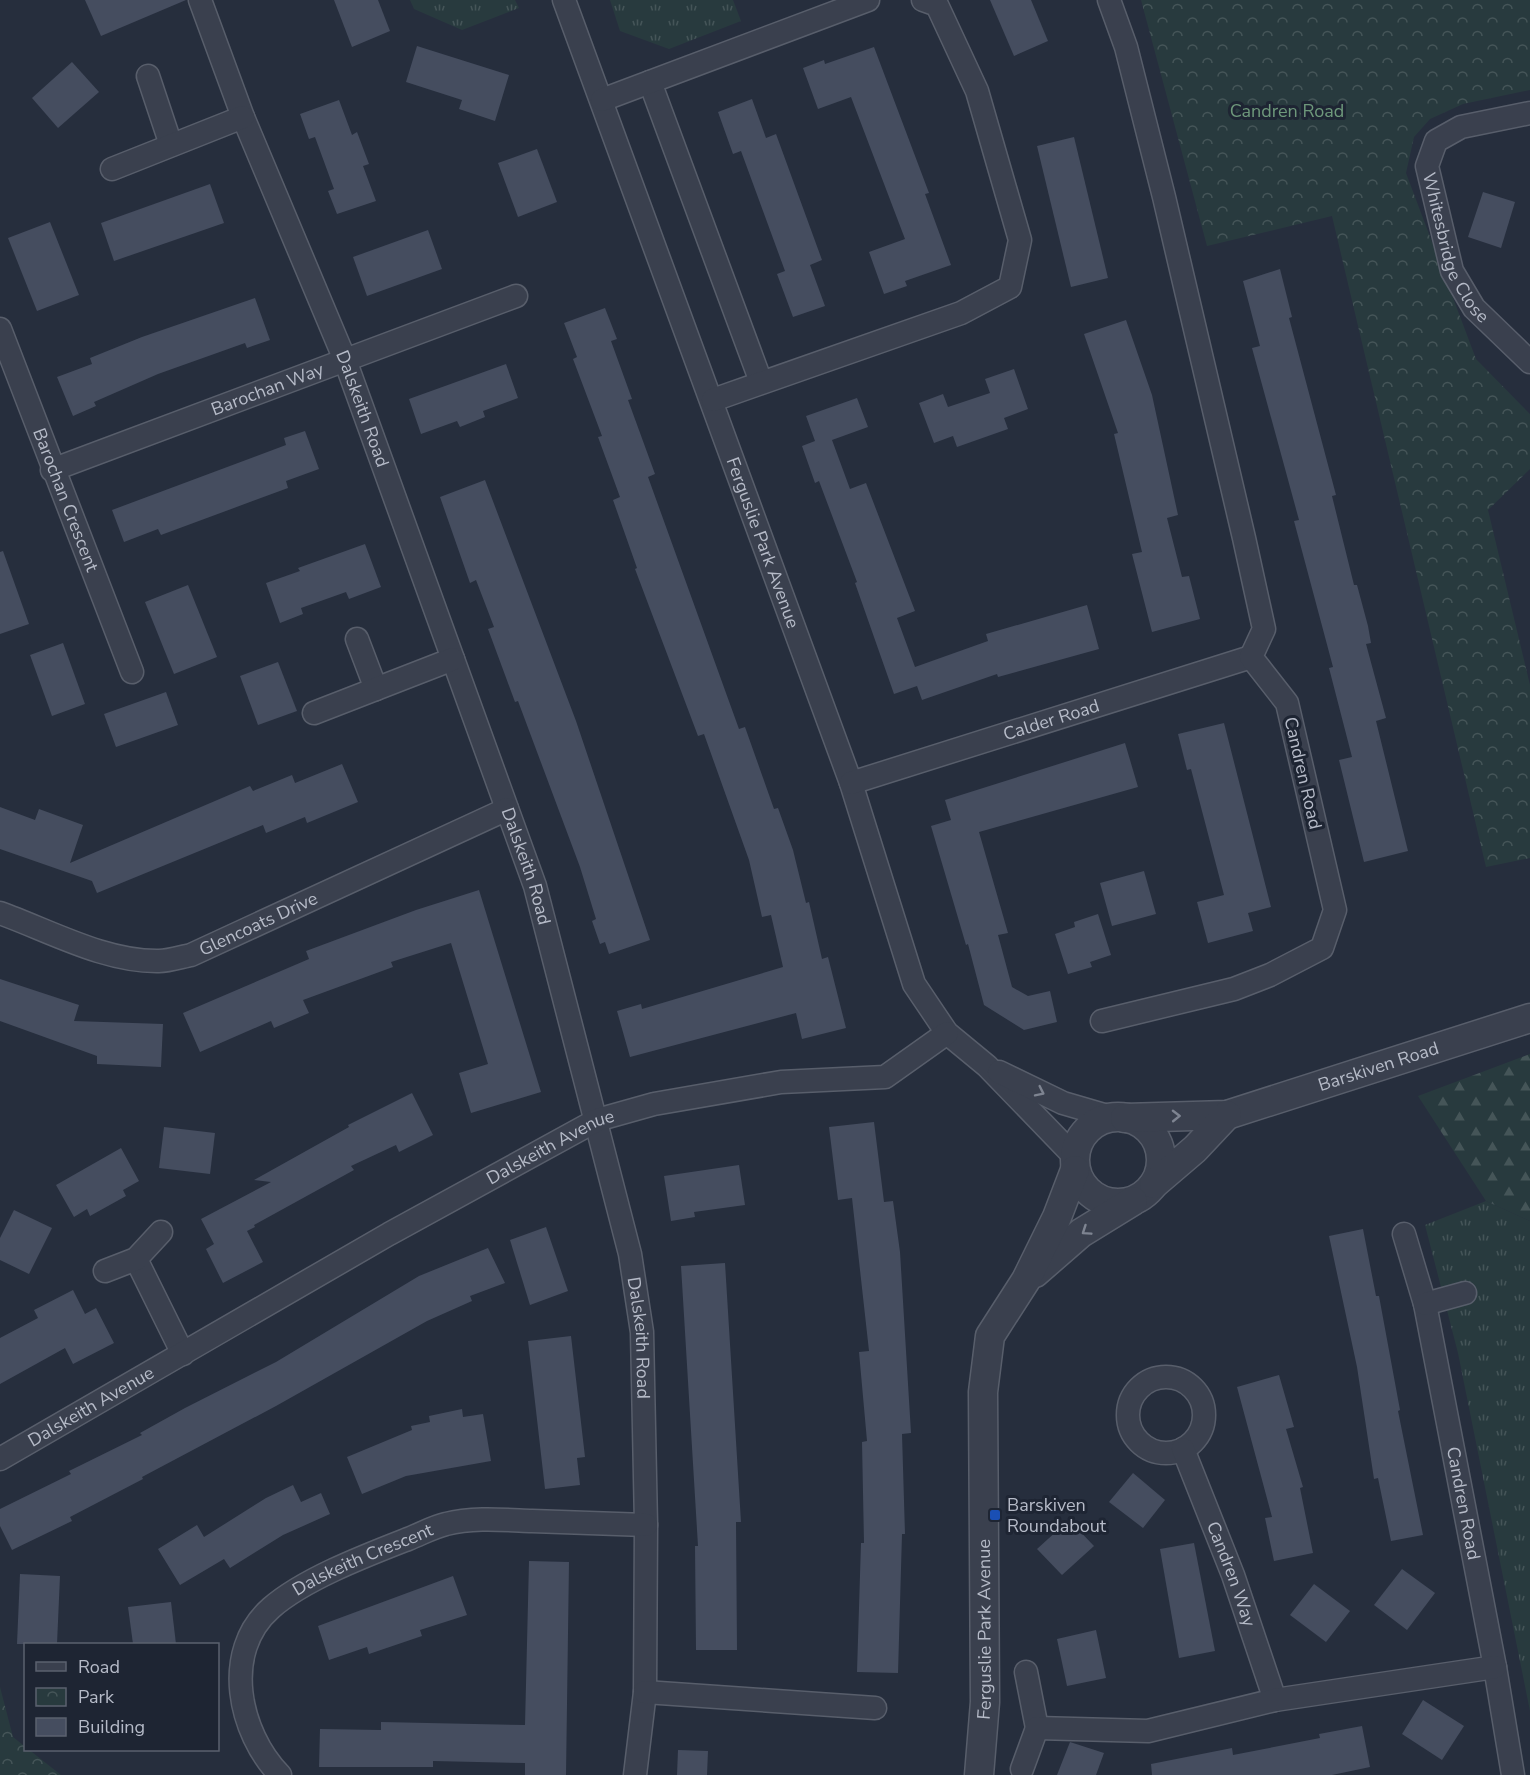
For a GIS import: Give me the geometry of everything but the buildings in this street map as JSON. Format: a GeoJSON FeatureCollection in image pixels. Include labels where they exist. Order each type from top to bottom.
{"type":"FeatureCollection","features":[{"type":"Feature","properties":{"kind":"street","name":"Dalskeith Road"},"geometry":{"type":"LineString","coordinates":[[200,0],[243,117],[345,360],[535,886],[630,1254],[642,1332],[646,1525],[645,1692],[634,1775]]}},
{"type":"Feature","properties":{"kind":"street","name":"Ferguslie Park Avenue"},"geometry":{"type":"LineString","coordinates":[[564,0],[713,400],[851,783],[914,984],[947,1033],[987,1066],[1075,1163],[1057,1217],[1026,1280],[990,1336],[983,1392],[985,1702],[979,1775]]}},
{"type":"Feature","properties":{"kind":"street"},"geometry":{"type":"LineString","coordinates":[[602,100],[868,0]]}},
{"type":"Feature","properties":{"kind":"street"},"geometry":{"type":"LineString","coordinates":[[713,400],[961,313],[1011,287],[1020,240],[977,91],[937,5],[922,0]]}},
{"type":"Feature","properties":{"kind":"street"},"geometry":{"type":"LineString","coordinates":[[1109,0],[1126,47],[1164,196],[1264,629],[1251,657]]}},
{"type":"Feature","properties":{"kind":"street"},"geometry":{"type":"LineString","coordinates":[[148,76],[171,146]]}},
{"type":"Feature","properties":{"kind":"street"},"geometry":{"type":"LineString","coordinates":[[650,82],[761,382]]}},
{"type":"Feature","properties":{"kind":"street","name":"Whitesbridge Close"},"geometry":{"type":"LineString","coordinates":[[1530,112],[1461,127],[1436,141],[1427,166],[1452,271],[1474,308],[1530,362]]}},
{"type":"Feature","properties":{"kind":"street"},"geometry":{"type":"LineString","coordinates":[[112,169],[243,117]]}},
{"type":"Feature","properties":{"kind":"street","name":"Barochan Way"},"geometry":{"type":"LineString","coordinates":[[52,470],[516,296]]}},
{"type":"Feature","properties":{"kind":"street","name":"Barochan Crescent"},"geometry":{"type":"LineString","coordinates":[[0,329],[52,470],[132,672]]}},
{"type":"Feature","properties":{"kind":"street"},"geometry":{"type":"LineString","coordinates":[[357,639],[376,689]]}},
{"type":"Feature","properties":{"kind":"street","name":"Calder Road"},"geometry":{"type":"LineString","coordinates":[[851,783],[1251,657]]}},
{"type":"Feature","properties":{"kind":"street","name":"Candren Road"},"geometry":{"type":"LineString","coordinates":[[1102,1021],[1234,989],[1270,975],[1322,948],[1335,910],[1287,703],[1251,657]]}},
{"type":"Feature","properties":{"kind":"street"},"geometry":{"type":"LineString","coordinates":[[314,713],[453,659]]}},
{"type":"Feature","properties":{"kind":"street","name":"Glencoats Drive"},"geometry":{"type":"LineString","coordinates":[[0,913],[97,950],[141,961],[162,962],[191,955],[507,809]]}},
{"type":"Feature","properties":{"kind":"street","name":"Barskiven Road"},"geometry":{"type":"LineString","coordinates":[[1118,1118],[1227,1115],[1530,1018]]}},
{"type":"Feature","properties":{"kind":"street","name":"Dalskeith Avenue"},"geometry":{"type":"LineString","coordinates":[[0,1459],[389,1234],[597,1120],[654,1104],[781,1082],[885,1077],[947,1033]]}},
{"type":"Feature","properties":{"kind":"street","name":"Ferguslie Park Avenue"},"geometry":{"type":"LineString","coordinates":[[987,1066],[1063,1103],[1118,1118]]}},
{"type":"Feature","properties":{"kind":"street","name":"Barskiven Road"},"geometry":{"type":"LineString","coordinates":[[1145,1192],[1196,1149],[1227,1115]]}},
{"type":"Feature","properties":{"kind":"street"},"geometry":{"type":"LineString","coordinates":[[1118,1118],[1139,1122],[1150,1131],[1161,1157],[1160,1171],[1145,1192],[1118,1204],[1091,1195],[1081,1184],[1075,1163],[1078,1142],[1086,1130],[1118,1118]]}},
{"type":"Feature","properties":{"kind":"street","name":"Ferguslie Park Avenue"},"geometry":{"type":"LineString","coordinates":[[1026,1280],[1081,1233],[1145,1192]]}},
{"type":"Feature","properties":{"kind":"street"},"geometry":{"type":"LineString","coordinates":[[105,1271],[136,1260],[161,1232]]}},
{"type":"Feature","properties":{"kind":"street","name":"Candren Road"},"geometry":{"type":"LineString","coordinates":[[1404,1234],[1425,1304],[1495,1667],[1513,1775]]}},
{"type":"Feature","properties":{"kind":"street"},"geometry":{"type":"LineString","coordinates":[[136,1260],[183,1354]]}},
{"type":"Feature","properties":{"kind":"street"},"geometry":{"type":"LineString","coordinates":[[1425,1304],[1465,1293]]}},
{"type":"Feature","properties":{"kind":"street","name":"Candren Way"},"geometry":{"type":"LineString","coordinates":[[1183,1449],[1233,1575],[1275,1700]]}},
{"type":"Feature","properties":{"kind":"street","name":"Dalskeith Crescent"},"geometry":{"type":"LineString","coordinates":[[280,1775],[264,1759],[245,1717],[239,1675],[250,1636],[269,1609],[298,1589],[371,1553],[447,1524],[494,1520],[646,1525]]}},
{"type":"Feature","properties":{"kind":"street"},"geometry":{"type":"LineString","coordinates":[[1037,1728],[1148,1731],[1275,1700],[1495,1667]]}},
{"type":"Feature","properties":{"kind":"street"},"geometry":{"type":"LineString","coordinates":[[1022,1769],[1037,1728],[1026,1672]]}},
{"type":"Feature","properties":{"kind":"street"},"geometry":{"type":"LineString","coordinates":[[645,1692],[875,1708]]}},
{"type":"Feature","properties":{"kind":"green space"},"geometry":{"type":"Polygon","coordinates":[[[410,0],[515,0],[519,8],[462,30],[414,9],[410,0]]]}},
{"type":"Feature","properties":{"kind":"green space"},"geometry":{"type":"Polygon","coordinates":[[[610,0],[733,0],[741,21],[669,49],[620,31],[610,0]]]}},
{"type":"Feature","properties":{"kind":"green space","name":"Candren Road"},"geometry":{"type":"Polygon","coordinates":[[[1141,0],[1530,0],[1530,90],[1463,104],[1430,119],[1414,137],[1406,173],[1476,359],[1530,414],[1530,469],[1488,510],[1530,685],[1530,858],[1486,867],[1332,216],[1207,246],[1141,0]]]}},
{"type":"Feature","properties":{"kind":"green space"},"geometry":{"type":"Polygon","coordinates":[[[1530,1054],[1530,1221],[1486,1201],[1418,1096],[1530,1054]]]}},
{"type":"Feature","properties":{"kind":"green space"},"geometry":{"type":"Polygon","coordinates":[[[1486,1201],[1530,1221],[1530,1711],[1458,1353],[1425,1225],[1486,1201]]]}},
{"type":"Feature","properties":{"kind":"green space"},"geometry":{"type":"Polygon","coordinates":[[[0,1687],[13,1737],[24,1746],[24,1751],[31,1751],[61,1775],[0,1775],[0,1687]]]}},
{"type":"Feature","properties":{"kind":"place","name":"Barskiven Roundabout"},"geometry":{"type":"Point","coordinates":[995,1515]}}]}
